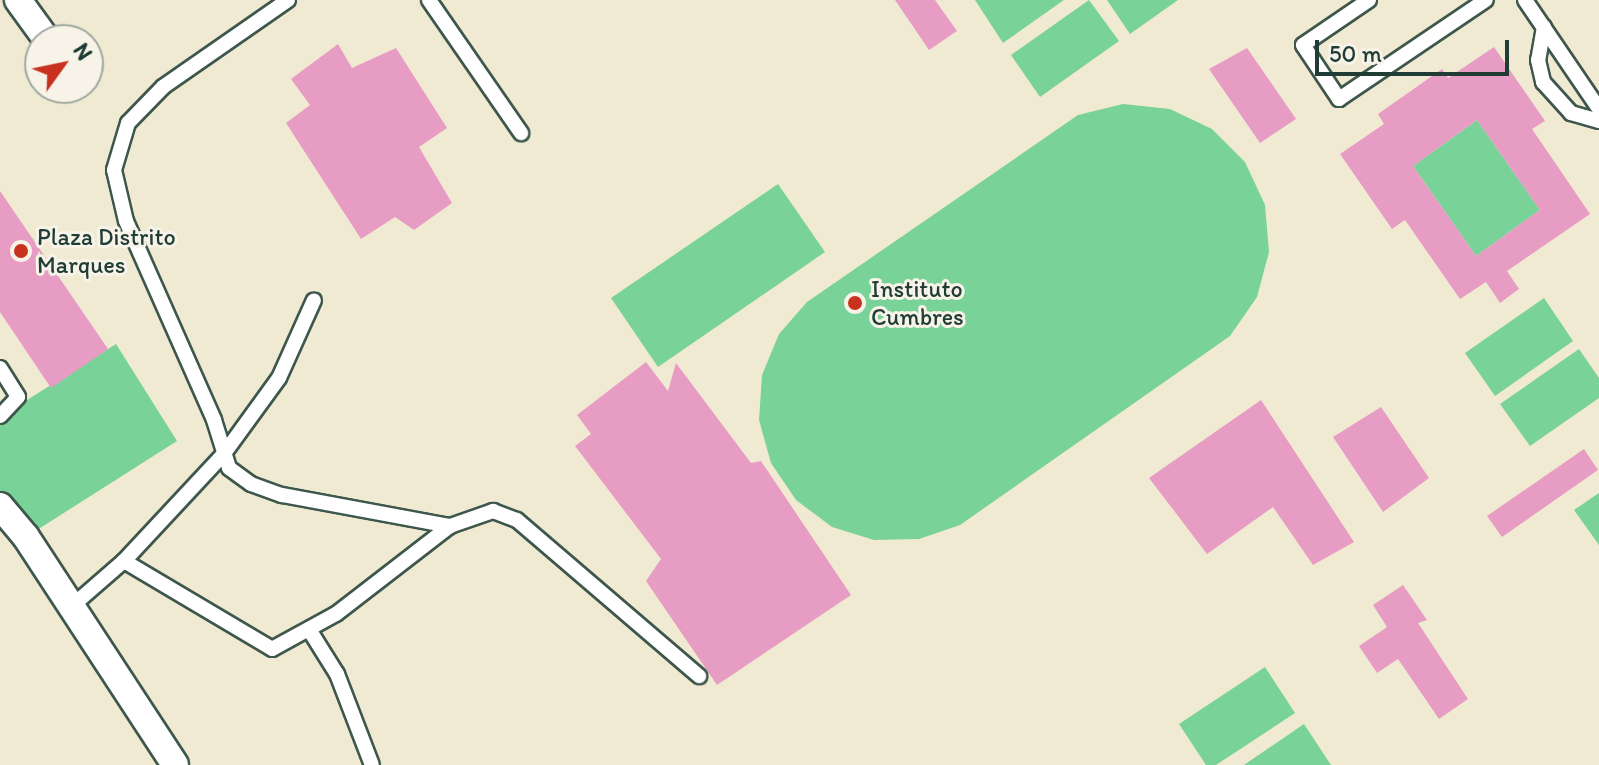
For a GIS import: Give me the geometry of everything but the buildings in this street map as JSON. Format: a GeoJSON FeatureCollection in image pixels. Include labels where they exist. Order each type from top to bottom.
{"type":"FeatureCollection","features":[{"type":"Feature","properties":{"kind":"street"},"geometry":{"type":"LineString","coordinates":[[25,3],[37,24]]}},
{"type":"Feature","properties":{"kind":"street"},"geometry":{"type":"LineString","coordinates":[[0,506],[175,765]]}},
{"type":"Feature","properties":{"kind":"lane"},"geometry":{"type":"LineString","coordinates":[[288,0],[163,87],[128,123],[114,170],[126,221],[214,420],[229,468],[251,484],[282,495],[450,526]]}},
{"type":"Feature","properties":{"kind":"lane"},"geometry":{"type":"LineString","coordinates":[[429,0],[521,133]]}},
{"type":"Feature","properties":{"kind":"lane"},"geometry":{"type":"LineString","coordinates":[[1366,1],[1303,45],[1339,99],[1486,0]]}},
{"type":"Feature","properties":{"kind":"lane"},"geometry":{"type":"LineString","coordinates":[[1525,0],[1599,109]]}},
{"type":"Feature","properties":{"kind":"lane"},"geometry":{"type":"LineString","coordinates":[[1544,27],[1538,60],[1543,82],[1571,113],[1599,121]]}},
{"type":"Feature","properties":{"kind":"lane"},"geometry":{"type":"LineString","coordinates":[[71,607],[124,561],[223,455],[279,378],[314,300]]}},
{"type":"Feature","properties":{"kind":"lane"},"geometry":{"type":"LineString","coordinates":[[0,368],[18,397],[0,416]]}},
{"type":"Feature","properties":{"kind":"lane"},"geometry":{"type":"LineString","coordinates":[[124,561],[272,649],[310,631],[450,526],[493,511],[517,520],[699,676]]}},
{"type":"Feature","properties":{"kind":"lane"},"geometry":{"type":"LineString","coordinates":[[310,631],[337,674],[372,765]]}},
{"type":"Feature","properties":{"kind":"green space"},"geometry":{"type":"Polygon","coordinates":[[[975,0],[1064,0],[1003,43],[975,0]]]}},
{"type":"Feature","properties":{"kind":"green space"},"geometry":{"type":"Polygon","coordinates":[[[1089,0],[1119,41],[1040,97],[1011,55],[1089,0]]]}},
{"type":"Feature","properties":{"kind":"green space"},"geometry":{"type":"Polygon","coordinates":[[[1107,0],[1178,0],[1130,34],[1107,0]]]}},
{"type":"Feature","properties":{"kind":"green space"},"geometry":{"type":"Polygon","coordinates":[[[1123,104],[1170,109],[1212,129],[1245,162],[1265,205],[1269,252],[1257,297],[1230,336],[960,525],[919,539],[874,540],[832,527],[796,500],[771,463],[759,420],[762,375],[779,334],[807,302],[1078,115],[1123,104]]]}},
{"type":"Feature","properties":{"kind":"green space"},"geometry":{"type":"Polygon","coordinates":[[[1477,120],[1540,210],[1476,256],[1413,166],[1477,120]]]}},
{"type":"Feature","properties":{"kind":"green space"},"geometry":{"type":"Polygon","coordinates":[[[778,184],[825,252],[658,367],[611,298],[778,184]]]}},
{"type":"Feature","properties":{"kind":"green space"},"geometry":{"type":"Polygon","coordinates":[[[1544,298],[1573,341],[1495,396],[1465,353],[1544,298]]]}},
{"type":"Feature","properties":{"kind":"green space"},"geometry":{"type":"Polygon","coordinates":[[[116,344],[177,441],[26,537],[0,496],[0,417],[116,344]]]}},
{"type":"Feature","properties":{"kind":"green space"},"geometry":{"type":"Polygon","coordinates":[[[1579,349],[1599,378],[1599,398],[1530,446],[1500,404],[1579,349]]]}},
{"type":"Feature","properties":{"kind":"green space"},"geometry":{"type":"Polygon","coordinates":[[[1599,493],[1599,545],[1574,510],[1599,493]]]}},
{"type":"Feature","properties":{"kind":"green space"},"geometry":{"type":"Polygon","coordinates":[[[1265,667],[1295,713],[1216,765],[1206,765],[1179,724],[1265,667]]]}},
{"type":"Feature","properties":{"kind":"green space"},"geometry":{"type":"Polygon","coordinates":[[[1304,724],[1331,765],[1244,765],[1304,724]]]}},
{"type":"Feature","properties":{"kind":"place","name":"Plaza Distrito Marques"},"geometry":{"type":"Point","coordinates":[21,251]}},
{"type":"Feature","properties":{"kind":"place","name":"Instituto Cumbres"},"geometry":{"type":"Point","coordinates":[855,303]}}]}
